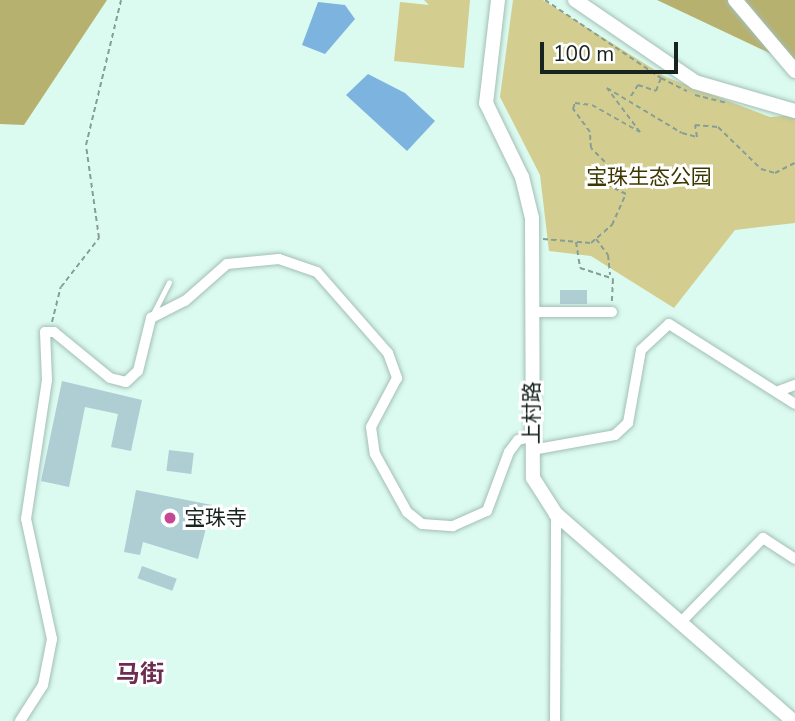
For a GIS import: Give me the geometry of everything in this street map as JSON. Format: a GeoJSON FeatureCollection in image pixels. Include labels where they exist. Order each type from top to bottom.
{"type":"FeatureCollection","features":[{"type":"Feature","properties":{"kind":"street","name":"上村路"},"geometry":{"type":"LineString","coordinates":[[498,0],[486,103],[527,192],[532,240],[533,478],[556,514],[682,621],[793,721]]}},
{"type":"Feature","properties":{"kind":"street"},"geometry":{"type":"LineString","coordinates":[[575,0],[695,82],[740,100],[795,111]]}},
{"type":"Feature","properties":{"kind":"street"},"geometry":{"type":"LineString","coordinates":[[735,0],[795,71]]}},
{"type":"Feature","properties":{"kind":"street"},"geometry":{"type":"LineString","coordinates":[[772,108],[795,119]]}},
{"type":"Feature","properties":{"kind":"street"},"geometry":{"type":"LineString","coordinates":[[50,330],[78,357],[126,382],[138,371],[151,318],[240,260],[266,256],[317,272],[367,324],[395,367],[397,378],[371,427],[375,454],[407,512],[422,524],[453,526],[487,511],[509,452],[518,440],[531,443],[615,435],[628,423],[641,350],[669,324],[779,391],[795,404]]}},
{"type":"Feature","properties":{"kind":"street"},"geometry":{"type":"LineString","coordinates":[[532,312],[612,312]]}},
{"type":"Feature","properties":{"kind":"street"},"geometry":{"type":"LineString","coordinates":[[20,721],[40,693],[51,649],[26,493],[50,330]]}},
{"type":"Feature","properties":{"kind":"street"},"geometry":{"type":"LineString","coordinates":[[779,391],[795,385]]}},
{"type":"Feature","properties":{"kind":"street"},"geometry":{"type":"LineString","coordinates":[[555,721],[556,514]]}},
{"type":"Feature","properties":{"kind":"street"},"geometry":{"type":"LineString","coordinates":[[682,621],[763,538],[795,559]]}},
{"type":"Feature","properties":{"kind":"lane"},"geometry":{"type":"LineString","coordinates":[[151,318],[169,283]]}},
{"type":"Feature","properties":{"kind":"path"},"geometry":{"type":"LineString","coordinates":[[50,330],[61,287],[99,239],[86,145],[121,0]]}},
{"type":"Feature","properties":{"kind":"path"},"geometry":{"type":"LineString","coordinates":[[545,0],[661,78],[702,98],[740,100]]}},
{"type":"Feature","properties":{"kind":"path"},"geometry":{"type":"LineString","coordinates":[[630,97],[638,85],[656,91],[661,78]]}},
{"type":"Feature","properties":{"kind":"path"},"geometry":{"type":"LineString","coordinates":[[532,240],[576,242],[596,239],[612,225],[626,194],[596,178],[611,168],[591,148],[590,132],[573,109],[575,103],[592,105],[640,132],[607,88],[630,97],[682,133],[697,137],[695,125],[718,127],[761,169],[775,173],[795,163]]}},
{"type":"Feature","properties":{"kind":"path"},"geometry":{"type":"LineString","coordinates":[[596,239],[608,255],[612,312]]}},
{"type":"Feature","properties":{"kind":"path"},"geometry":{"type":"LineString","coordinates":[[576,242],[580,268],[610,276]]}},
{"type":"Feature","properties":{"kind":"green space"},"geometry":{"type":"Polygon","coordinates":[[[424,0],[470,0],[464,68],[394,61],[400,2],[429,5],[424,0]]]}},
{"type":"Feature","properties":{"kind":"green space","name":"宝珠生态公园"},"geometry":{"type":"Polygon","coordinates":[[[513,0],[543,0],[666,77],[770,117],[795,115],[795,223],[735,230],[674,308],[591,256],[549,251],[540,175],[500,97],[513,0]]]}},
{"type":"Feature","properties":{"kind":"shaded area"},"geometry":{"type":"Polygon","coordinates":[[[0,0],[107,0],[24,125],[0,124],[0,0]]]}},
{"type":"Feature","properties":{"kind":"shaded area"},"geometry":{"type":"Polygon","coordinates":[[[657,0],[795,0],[795,65],[657,0]]]}},
{"type":"Feature","properties":{"kind":"water"},"geometry":{"type":"Polygon","coordinates":[[[318,2],[345,5],[355,19],[325,54],[302,45],[318,2]]]}},
{"type":"Feature","properties":{"kind":"water"},"geometry":{"type":"Polygon","coordinates":[[[368,74],[405,93],[435,121],[407,151],[346,95],[368,74]]]}},
{"type":"Feature","properties":{"kind":"building"},"geometry":{"type":"Polygon","coordinates":[[[560,290],[587,290],[587,304],[560,304],[560,290]]]}},
{"type":"Feature","properties":{"kind":"building"},"geometry":{"type":"Polygon","coordinates":[[[62,381],[142,400],[131,451],[111,447],[118,414],[85,407],[69,487],[41,481],[62,381]]]}},
{"type":"Feature","properties":{"kind":"building"},"geometry":{"type":"Polygon","coordinates":[[[169,450],[194,453],[191,474],[166,471],[169,450]]]}},
{"type":"Feature","properties":{"kind":"building","name":"宝珠寺"},"geometry":{"type":"Polygon","coordinates":[[[136,490],[212,505],[198,559],[143,542],[140,555],[124,552],[136,490]]]}},
{"type":"Feature","properties":{"kind":"building"},"geometry":{"type":"Polygon","coordinates":[[[142,566],[177,579],[172,591],[138,578],[142,566]]]}},
{"type":"Feature","properties":{"kind":"place","name":"宝珠寺"},"geometry":{"type":"Point","coordinates":[170,518]}},
{"type":"Feature","properties":{"kind":"district","name":"马街"},"geometry":{"type":"Point","coordinates":[140,675]}}]}
